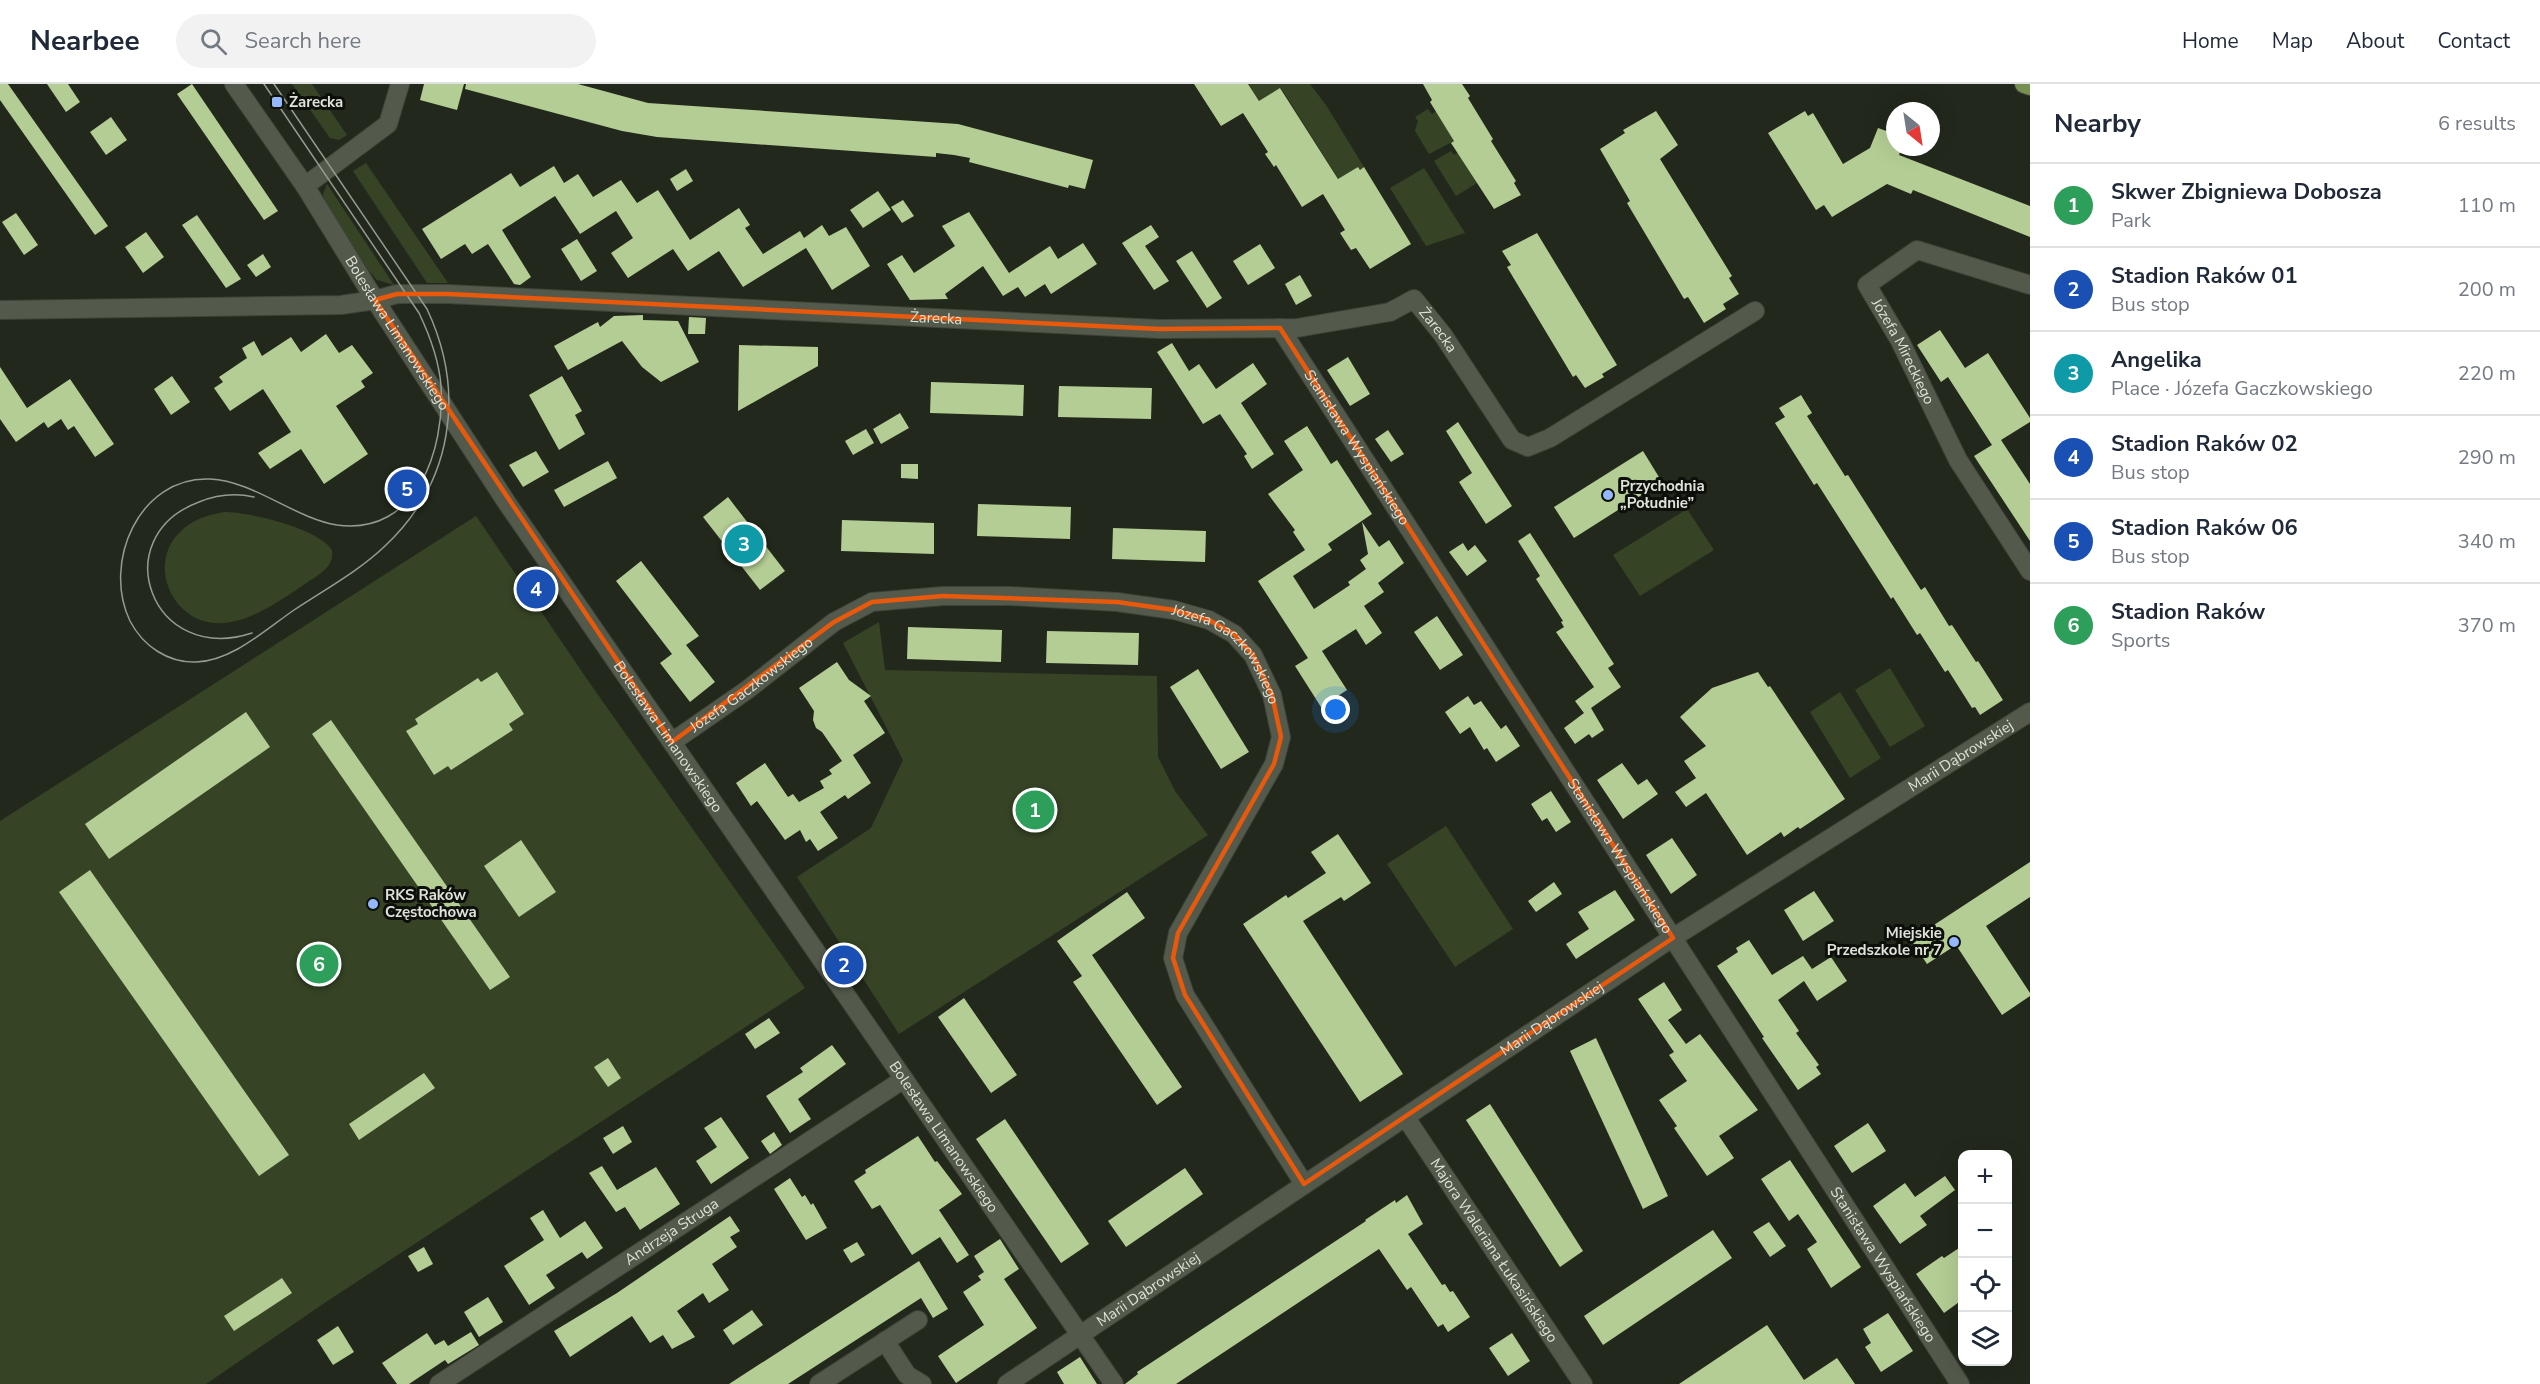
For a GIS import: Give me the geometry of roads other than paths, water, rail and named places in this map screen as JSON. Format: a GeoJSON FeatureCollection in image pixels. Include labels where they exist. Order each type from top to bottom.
{"type":"FeatureCollection","features":[{"type":"Feature","properties":{"kind":"main road"},"geometry":{"type":"LineString","coordinates":[[2024,84],[2030,86]]}},
{"type":"Feature","properties":{"kind":"street","name":"Bolesława Limanowskiego"},"geometry":{"type":"LineString","coordinates":[[234,84],[304,186],[507,503],[1114,1384]]}},
{"type":"Feature","properties":{"kind":"street"},"geometry":{"type":"LineString","coordinates":[[304,186],[388,124],[399,84]]}},
{"type":"Feature","properties":{"kind":"street","name":"Józefa Mireckiego"},"geometry":{"type":"LineString","coordinates":[[2030,285],[1917,250],[1866,285],[1900,341],[1958,460],[2030,571]]}},
{"type":"Feature","properties":{"kind":"street","name":"Żarecka"},"geometry":{"type":"LineString","coordinates":[[0,310],[308,306],[348,304],[397,294],[448,294],[1159,329],[1297,328],[1390,312],[1414,299],[1443,335],[1512,440],[1528,447],[1550,438],[1755,311]]}},
{"type":"Feature","properties":{"kind":"street","name":"Stanisława Wyspiańskiego"},"geometry":{"type":"LineString","coordinates":[[1280,328],[1960,1384]]}},
{"type":"Feature","properties":{"kind":"street","name":"Józefa Gaczkowskiego"},"geometry":{"type":"LineString","coordinates":[[672,742],[747,690],[834,622],[872,602],[943,596],[1010,596],[1117,602],[1174,610],[1209,620],[1234,634],[1253,655],[1272,695],[1281,736],[1274,764],[1178,933],[1173,958],[1185,995],[1304,1184]]}},
{"type":"Feature","properties":{"kind":"street","name":"Marii Dąbrowskiej"},"geometry":{"type":"LineString","coordinates":[[1007,1384],[1673,938],[2030,712]]}},
{"type":"Feature","properties":{"kind":"street","name":"Andrzeja Struga"},"geometry":{"type":"LineString","coordinates":[[439,1384],[904,1079]]}},
{"type":"Feature","properties":{"kind":"street","name":"Majora Waleriana Łukasińskiego"},"geometry":{"type":"LineString","coordinates":[[1406,1118],[1583,1384]]}},
{"type":"Feature","properties":{"kind":"street"},"geometry":{"type":"LineString","coordinates":[[819,1384],[918,1320]]}},
{"type":"Feature","properties":{"kind":"street"},"geometry":{"type":"LineString","coordinates":[[885,1341],[907,1375],[922,1384]]}},
{"type":"Feature","properties":{"kind":"tram line"},"geometry":{"type":"LineString","coordinates":[[264,84],[419,313],[427,330],[440,376],[441,411],[438,436],[431,461],[420,483],[406,502],[388,517],[365,525],[337,525],[321,521],[242,486],[210,479],[185,482],[164,492],[146,507],[133,527],[124,550],[121,574],[122,598],[130,621],[142,638],[166,656],[186,662],[209,660],[248,643],[375,555],[408,521],[426,494],[438,465],[446,435],[449,404],[446,372],[439,340],[427,309],[274,84]]}},
{"type":"Feature","properties":{"kind":"tram line"},"geometry":{"type":"LineString","coordinates":[[252,633],[217,638],[188,631],[166,615],[152,593],[148,568],[153,542],[170,519],[199,502],[212,498],[226,495],[254,497]]}},
{"type":"Feature","properties":{"kind":"place","name":"Żarecka"},"geometry":{"type":"Point","coordinates":[277,102]}},
{"type":"Feature","properties":{"kind":"place","name":"Stadion Raków 06"},"geometry":{"type":"Point","coordinates":[407,489]}},
{"type":"Feature","properties":{"kind":"place","name":"Przychodnia „Południe”"},"geometry":{"type":"Point","coordinates":[1608,495]}},
{"type":"Feature","properties":{"kind":"place","name":"Angelika"},"geometry":{"type":"Point","coordinates":[744,544]}},
{"type":"Feature","properties":{"kind":"place","name":"Stadion Raków 02"},"geometry":{"type":"Point","coordinates":[536,589]}},
{"type":"Feature","properties":{"kind":"place","name":"Skwer Zbigniewa Dobosza"},"geometry":{"type":"Point","coordinates":[1035,810]}},
{"type":"Feature","properties":{"kind":"place","name":"RKS Raków Częstochowa"},"geometry":{"type":"Point","coordinates":[373,904]}},
{"type":"Feature","properties":{"kind":"place","name":"Miejskie Przedszkole nr 7"},"geometry":{"type":"Point","coordinates":[1954,942]}},
{"type":"Feature","properties":{"kind":"place","name":"Stadion Raków"},"geometry":{"type":"Point","coordinates":[319,964]}},
{"type":"Feature","properties":{"kind":"place","name":"Stadion Raków 01"},"geometry":{"type":"Point","coordinates":[844,965]}}]}
